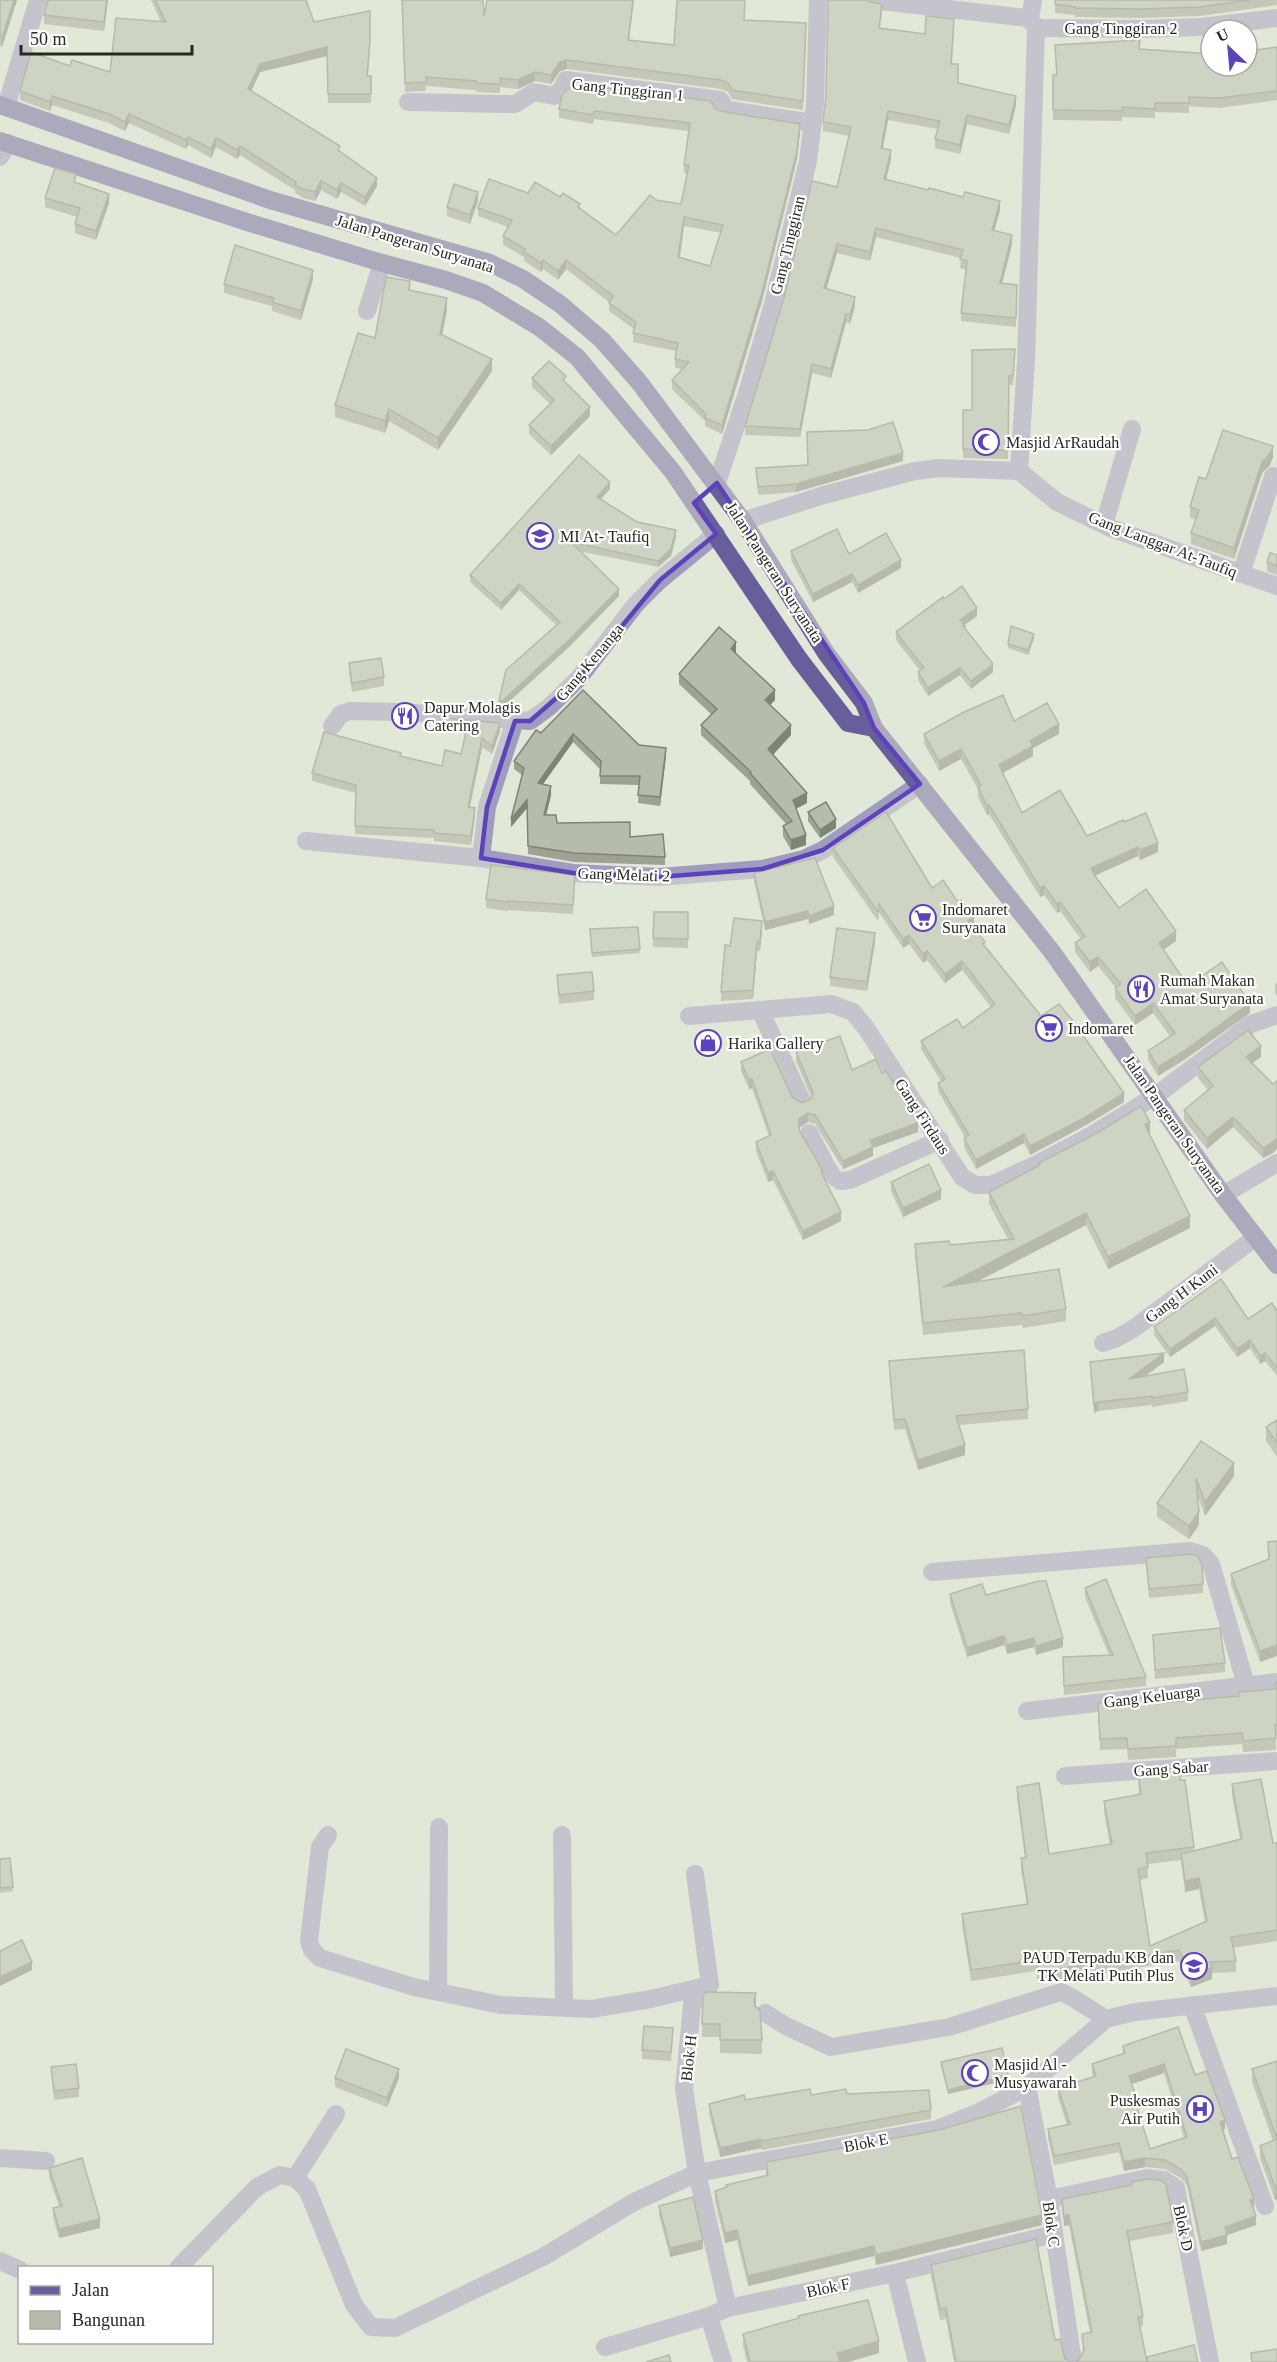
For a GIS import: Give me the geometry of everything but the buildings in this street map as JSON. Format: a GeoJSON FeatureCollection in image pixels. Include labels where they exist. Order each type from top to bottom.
{"type":"FeatureCollection","features":[{"type":"Feature","properties":{"kind":"main road","name":"Jalan Pangeran Suryanata"},"geometry":{"type":"LineString","coordinates":[[3,106],[270,200],[490,264],[523,279],[560,304],[602,340],[639,382],[717,483],[826,653],[864,703],[874,728],[1053,953],[1223,1195],[1277,1264]]}},
{"type":"Feature","properties":{"kind":"main road","name":"Jalan Pangeran Suryanata"},"geometry":{"type":"LineString","coordinates":[[3,147],[382,263],[446,280],[483,294],[539,327],[577,357],[633,422],[694,503],[799,658],[848,723],[874,728]]}},
{"type":"Feature","properties":{"kind":"main road"},"geometry":{"type":"LineString","coordinates":[[694,503],[717,483]]}},
{"type":"Feature","properties":{"kind":"street"},"geometry":{"type":"LineString","coordinates":[[3,106],[38,0]]}},
{"type":"Feature","properties":{"kind":"street","name":"Gang Tinggiran"},"geometry":{"type":"LineString","coordinates":[[717,483],[773,304],[808,161],[813,123],[818,0]]}},
{"type":"Feature","properties":{"kind":"street","name":"Gang Tinggiran 2"},"geometry":{"type":"LineString","coordinates":[[872,0],[1034,23],[1178,28],[1277,18]]}},
{"type":"Feature","properties":{"kind":"street"},"geometry":{"type":"LineString","coordinates":[[743,521],[824,495],[915,471],[939,468],[1019,471],[1026,361],[1033,0]]}},
{"type":"Feature","properties":{"kind":"street","name":"Gang Tinggiran 1"},"geometry":{"type":"LineString","coordinates":[[408,102],[515,104],[534,92],[554,96],[562,89],[566,80],[720,100],[722,109],[813,123]]}},
{"type":"Feature","properties":{"kind":"street"},"geometry":{"type":"LineString","coordinates":[[367,311],[382,263]]}},
{"type":"Feature","properties":{"kind":"street"},"geometry":{"type":"LineString","coordinates":[[1104,525],[1132,429]]}},
{"type":"Feature","properties":{"kind":"street","name":"Gang Langgar At-Taufiq"},"geometry":{"type":"LineString","coordinates":[[1019,471],[1057,502],[1104,525],[1277,586]]}},
{"type":"Feature","properties":{"kind":"street"},"geometry":{"type":"LineString","coordinates":[[1241,574],[1273,476]]}},
{"type":"Feature","properties":{"kind":"street","name":"Gang Kenanga"},"geometry":{"type":"LineString","coordinates":[[332,726],[341,714],[350,711],[530,721],[549,707],[578,679],[636,604],[660,580],[716,534]]}},
{"type":"Feature","properties":{"kind":"street"},"geometry":{"type":"LineString","coordinates":[[481,858],[487,807],[515,721]]}},
{"type":"Feature","properties":{"kind":"street","name":"Gang Melati 2"},"geometry":{"type":"LineString","coordinates":[[306,841],[481,858],[573,873],[659,877],[762,869],[804,859],[823,850],[920,784]]}},
{"type":"Feature","properties":{"kind":"street","name":"Gang Firdaus"},"geometry":{"type":"LineString","coordinates":[[689,1016],[831,1004],[853,1012],[940,1140],[962,1177],[969,1183],[980,1186],[991,1185],[1092,1135],[1155,1096],[1251,1024],[1277,1015]]}},
{"type":"Feature","properties":{"kind":"street"},"geometry":{"type":"LineString","coordinates":[[760,1010],[802,1101]]}},
{"type":"Feature","properties":{"kind":"street"},"geometry":{"type":"LineString","coordinates":[[809,1133],[830,1172],[841,1181],[940,1140]]}},
{"type":"Feature","properties":{"kind":"street"},"geometry":{"type":"LineString","coordinates":[[1223,1195],[1277,1163]]}},
{"type":"Feature","properties":{"kind":"street","name":"Gang H Kuni"},"geometry":{"type":"LineString","coordinates":[[1102,1343],[1133,1329],[1256,1237]]}},
{"type":"Feature","properties":{"kind":"street"},"geometry":{"type":"LineString","coordinates":[[932,1572],[1190,1551],[1203,1555],[1211,1564],[1246,1685]]}},
{"type":"Feature","properties":{"kind":"street","name":"Gang Keluarga"},"geometry":{"type":"LineString","coordinates":[[1028,1711],[1277,1682]]}},
{"type":"Feature","properties":{"kind":"street","name":"Gang Sabar"},"geometry":{"type":"LineString","coordinates":[[1065,1776],[1277,1761]]}},
{"type":"Feature","properties":{"kind":"street"},"geometry":{"type":"LineString","coordinates":[[438,1992],[439,1827]]}},
{"type":"Feature","properties":{"kind":"street"},"geometry":{"type":"LineString","coordinates":[[328,1835],[320,1847],[309,1941],[312,1950],[320,1958],[414,1987],[501,2005],[601,2007],[651,1999],[710,1985],[695,1874]]}},
{"type":"Feature","properties":{"kind":"street"},"geometry":{"type":"LineString","coordinates":[[562,1835],[564,2007]]}},
{"type":"Feature","properties":{"kind":"street","name":"Blok H"},"geometry":{"type":"LineString","coordinates":[[710,1985],[692,2004],[684,2089],[697,2173],[728,2308]]}},
{"type":"Feature","properties":{"kind":"street"},"geometry":{"type":"LineString","coordinates":[[765,2013],[786,2026],[831,2047],[949,2027],[1060,1992],[1106,2019],[1135,2012],[1277,1996]]}},
{"type":"Feature","properties":{"kind":"street"},"geometry":{"type":"LineString","coordinates":[[1192,2005],[1265,2206]]}},
{"type":"Feature","properties":{"kind":"street","name":"Blok E"},"geometry":{"type":"LineString","coordinates":[[295,2178],[306,2189],[354,2305],[371,2327],[395,2328],[543,2257],[634,2202],[697,2173],[938,2128],[978,2112],[1027,2087],[1106,2019]]}},
{"type":"Feature","properties":{"kind":"street","name":"Blok C"},"geometry":{"type":"LineString","coordinates":[[1027,2087],[1049,2199],[1073,2362]]}},
{"type":"Feature","properties":{"kind":"street"},"geometry":{"type":"LineString","coordinates":[[180,2266],[257,2187],[280,2175],[295,2178],[336,2114]]}},
{"type":"Feature","properties":{"kind":"street"},"geometry":{"type":"LineString","coordinates":[[0,2158],[46,2161]]}},
{"type":"Feature","properties":{"kind":"street","name":"Blok D"},"geometry":{"type":"LineString","coordinates":[[1049,2199],[1147,2178],[1164,2180],[1176,2188],[1210,2362]]}},
{"type":"Feature","properties":{"kind":"street","name":"Blok F"},"geometry":{"type":"LineString","coordinates":[[605,2347],[709,2316],[728,2308],[895,2273],[1054,2234]]}},
{"type":"Feature","properties":{"kind":"street"},"geometry":{"type":"LineString","coordinates":[[0,2261],[18,2269]]}},
{"type":"Feature","properties":{"kind":"street"},"geometry":{"type":"LineString","coordinates":[[895,2273],[917,2362]]}},
{"type":"Feature","properties":{"kind":"street"},"geometry":{"type":"LineString","coordinates":[[709,2316],[723,2362]]}},
{"type":"Feature","properties":{"kind":"highlighted area"},"geometry":{"type":"Polygon","coordinates":[[[717,483],[864,703],[874,728],[920,784],[823,850],[762,869],[659,877],[573,873],[481,858],[487,807],[515,721],[530,721],[578,679],[660,580],[716,534],[694,503],[717,483]]]}},
{"type":"Feature","properties":{"kind":"place","name":"Masjid ArRaudah"},"geometry":{"type":"Point","coordinates":[986,442]}},
{"type":"Feature","properties":{"kind":"place","name":"MI At- Taufiq"},"geometry":{"type":"Point","coordinates":[540,536]}},
{"type":"Feature","properties":{"kind":"place","name":"Dapur Molagis Catering"},"geometry":{"type":"Point","coordinates":[405,716]}},
{"type":"Feature","properties":{"kind":"place","name":"Indomaret Suryanata"},"geometry":{"type":"Point","coordinates":[923,918]}},
{"type":"Feature","properties":{"kind":"place","name":"Rumah Makan Amat Suryanata"},"geometry":{"type":"Point","coordinates":[1141,989]}},
{"type":"Feature","properties":{"kind":"place","name":"Indomaret"},"geometry":{"type":"Point","coordinates":[1049,1028]}},
{"type":"Feature","properties":{"kind":"place","name":"Harika Gallery"},"geometry":{"type":"Point","coordinates":[708,1043]}},
{"type":"Feature","properties":{"kind":"place","name":"PAUD Terpadu KB dan TK Melati Putih Plus"},"geometry":{"type":"Point","coordinates":[1194,1966]}},
{"type":"Feature","properties":{"kind":"place","name":"Masjid Al - Musyawarah"},"geometry":{"type":"Point","coordinates":[975,2073]}},
{"type":"Feature","properties":{"kind":"place","name":"Puskesmas Air Putih"},"geometry":{"type":"Point","coordinates":[1200,2109]}}]}
